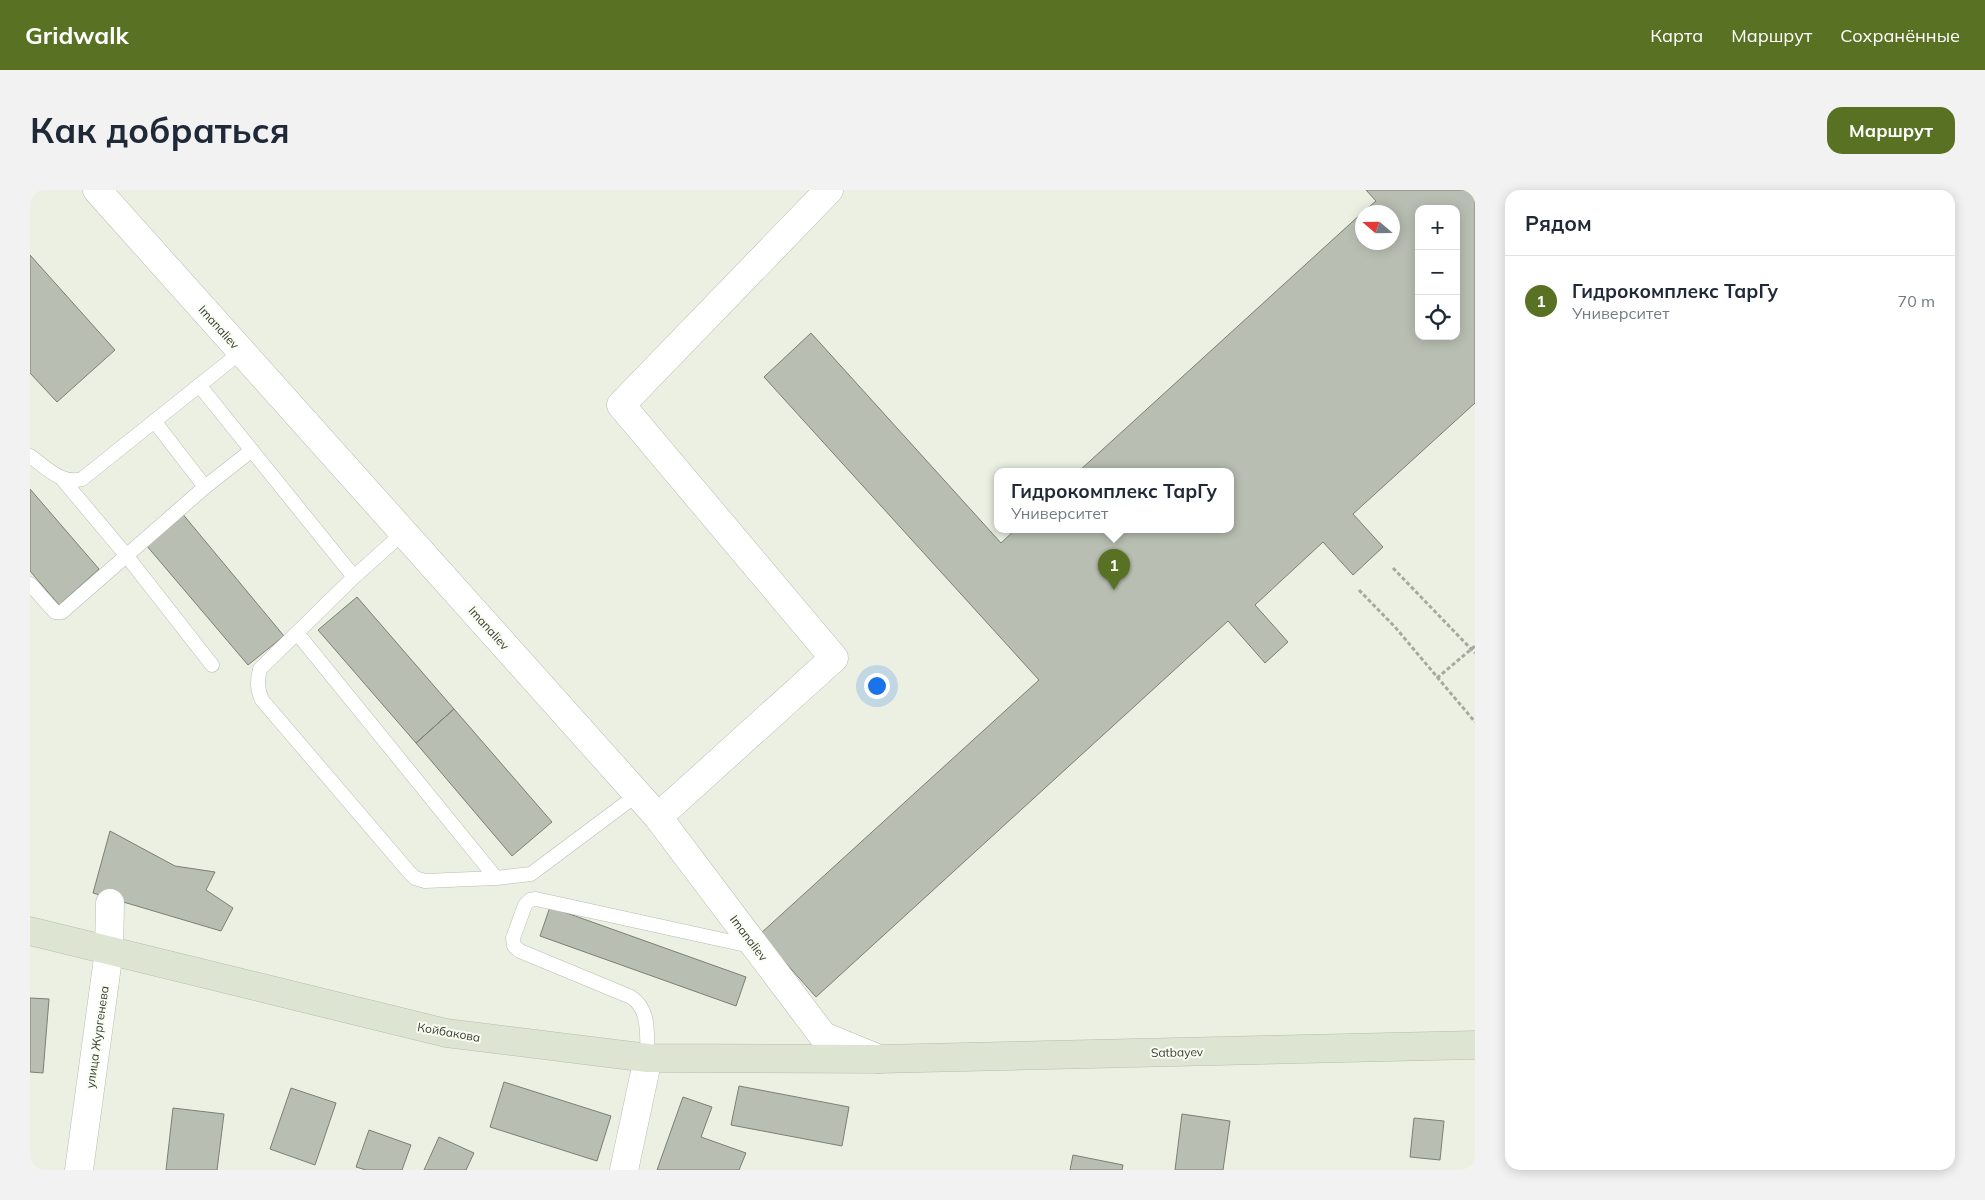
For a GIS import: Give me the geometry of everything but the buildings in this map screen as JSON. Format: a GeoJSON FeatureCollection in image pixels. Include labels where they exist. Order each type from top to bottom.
{"type":"FeatureCollection","features":[{"type":"Feature","properties":{"kind":"street","name":"Imanaliev"},"geometry":{"type":"LineString","coordinates":[[97,190],[658,817],[823,1036],[879,1059]]}},
{"type":"Feature","properties":{"kind":"street"},"geometry":{"type":"LineString","coordinates":[[658,817],[834,658],[621,405],[829,190]]}},
{"type":"Feature","properties":{"kind":"street","name":"улица Жургенева"},"geometry":{"type":"LineString","coordinates":[[79,1170],[109,951],[110,903]]}},
{"type":"Feature","properties":{"kind":"street","name":"Койбакова"},"geometry":{"type":"LineString","coordinates":[[30,931],[446,1033],[648,1058],[879,1059]]}},
{"type":"Feature","properties":{"kind":"street","name":"Satbayev"},"geometry":{"type":"LineString","coordinates":[[879,1059],[1475,1045]]}},
{"type":"Feature","properties":{"kind":"street"},"geometry":{"type":"LineString","coordinates":[[624,1170],[648,1058]]}},
{"type":"Feature","properties":{"kind":"lane"},"geometry":{"type":"LineString","coordinates":[[63,480],[74,482],[82,479],[241,352]]}},
{"type":"Feature","properties":{"kind":"lane"},"geometry":{"type":"LineString","coordinates":[[199,385],[354,577]]}},
{"type":"Feature","properties":{"kind":"lane"},"geometry":{"type":"LineString","coordinates":[[155,422],[205,487]]}},
{"type":"Feature","properties":{"kind":"lane"},"geometry":{"type":"LineString","coordinates":[[30,584],[55,612],[62,612],[205,487],[252,450]]}},
{"type":"Feature","properties":{"kind":"lane"},"geometry":{"type":"LineString","coordinates":[[30,456],[63,480],[126,555],[212,665]]}},
{"type":"Feature","properties":{"kind":"lane"},"geometry":{"type":"LineString","coordinates":[[404,532],[354,577],[260,669],[257,679],[258,690],[262,700],[415,878],[425,880],[496,878],[532,874],[638,794]]}},
{"type":"Feature","properties":{"kind":"lane"},"geometry":{"type":"LineString","coordinates":[[297,633],[496,878]]}},
{"type":"Feature","properties":{"kind":"lane"},"geometry":{"type":"LineString","coordinates":[[648,1058],[645,1013],[640,1003],[631,996],[514,946],[513,938],[525,905],[530,900],[536,899],[757,948]]}},
{"type":"Feature","properties":{"kind":"path"},"geometry":{"type":"LineString","coordinates":[[1393,568],[1475,654]]}},
{"type":"Feature","properties":{"kind":"path"},"geometry":{"type":"LineString","coordinates":[[1359,590],[1475,722]]}},
{"type":"Feature","properties":{"kind":"path"},"geometry":{"type":"LineString","coordinates":[[1437,678],[1475,646]]}},
{"type":"Feature","properties":{"kind":"place","name":"Гидрокомплекс ТарГу"},"geometry":{"type":"Point","coordinates":[1114,590]}}]}
